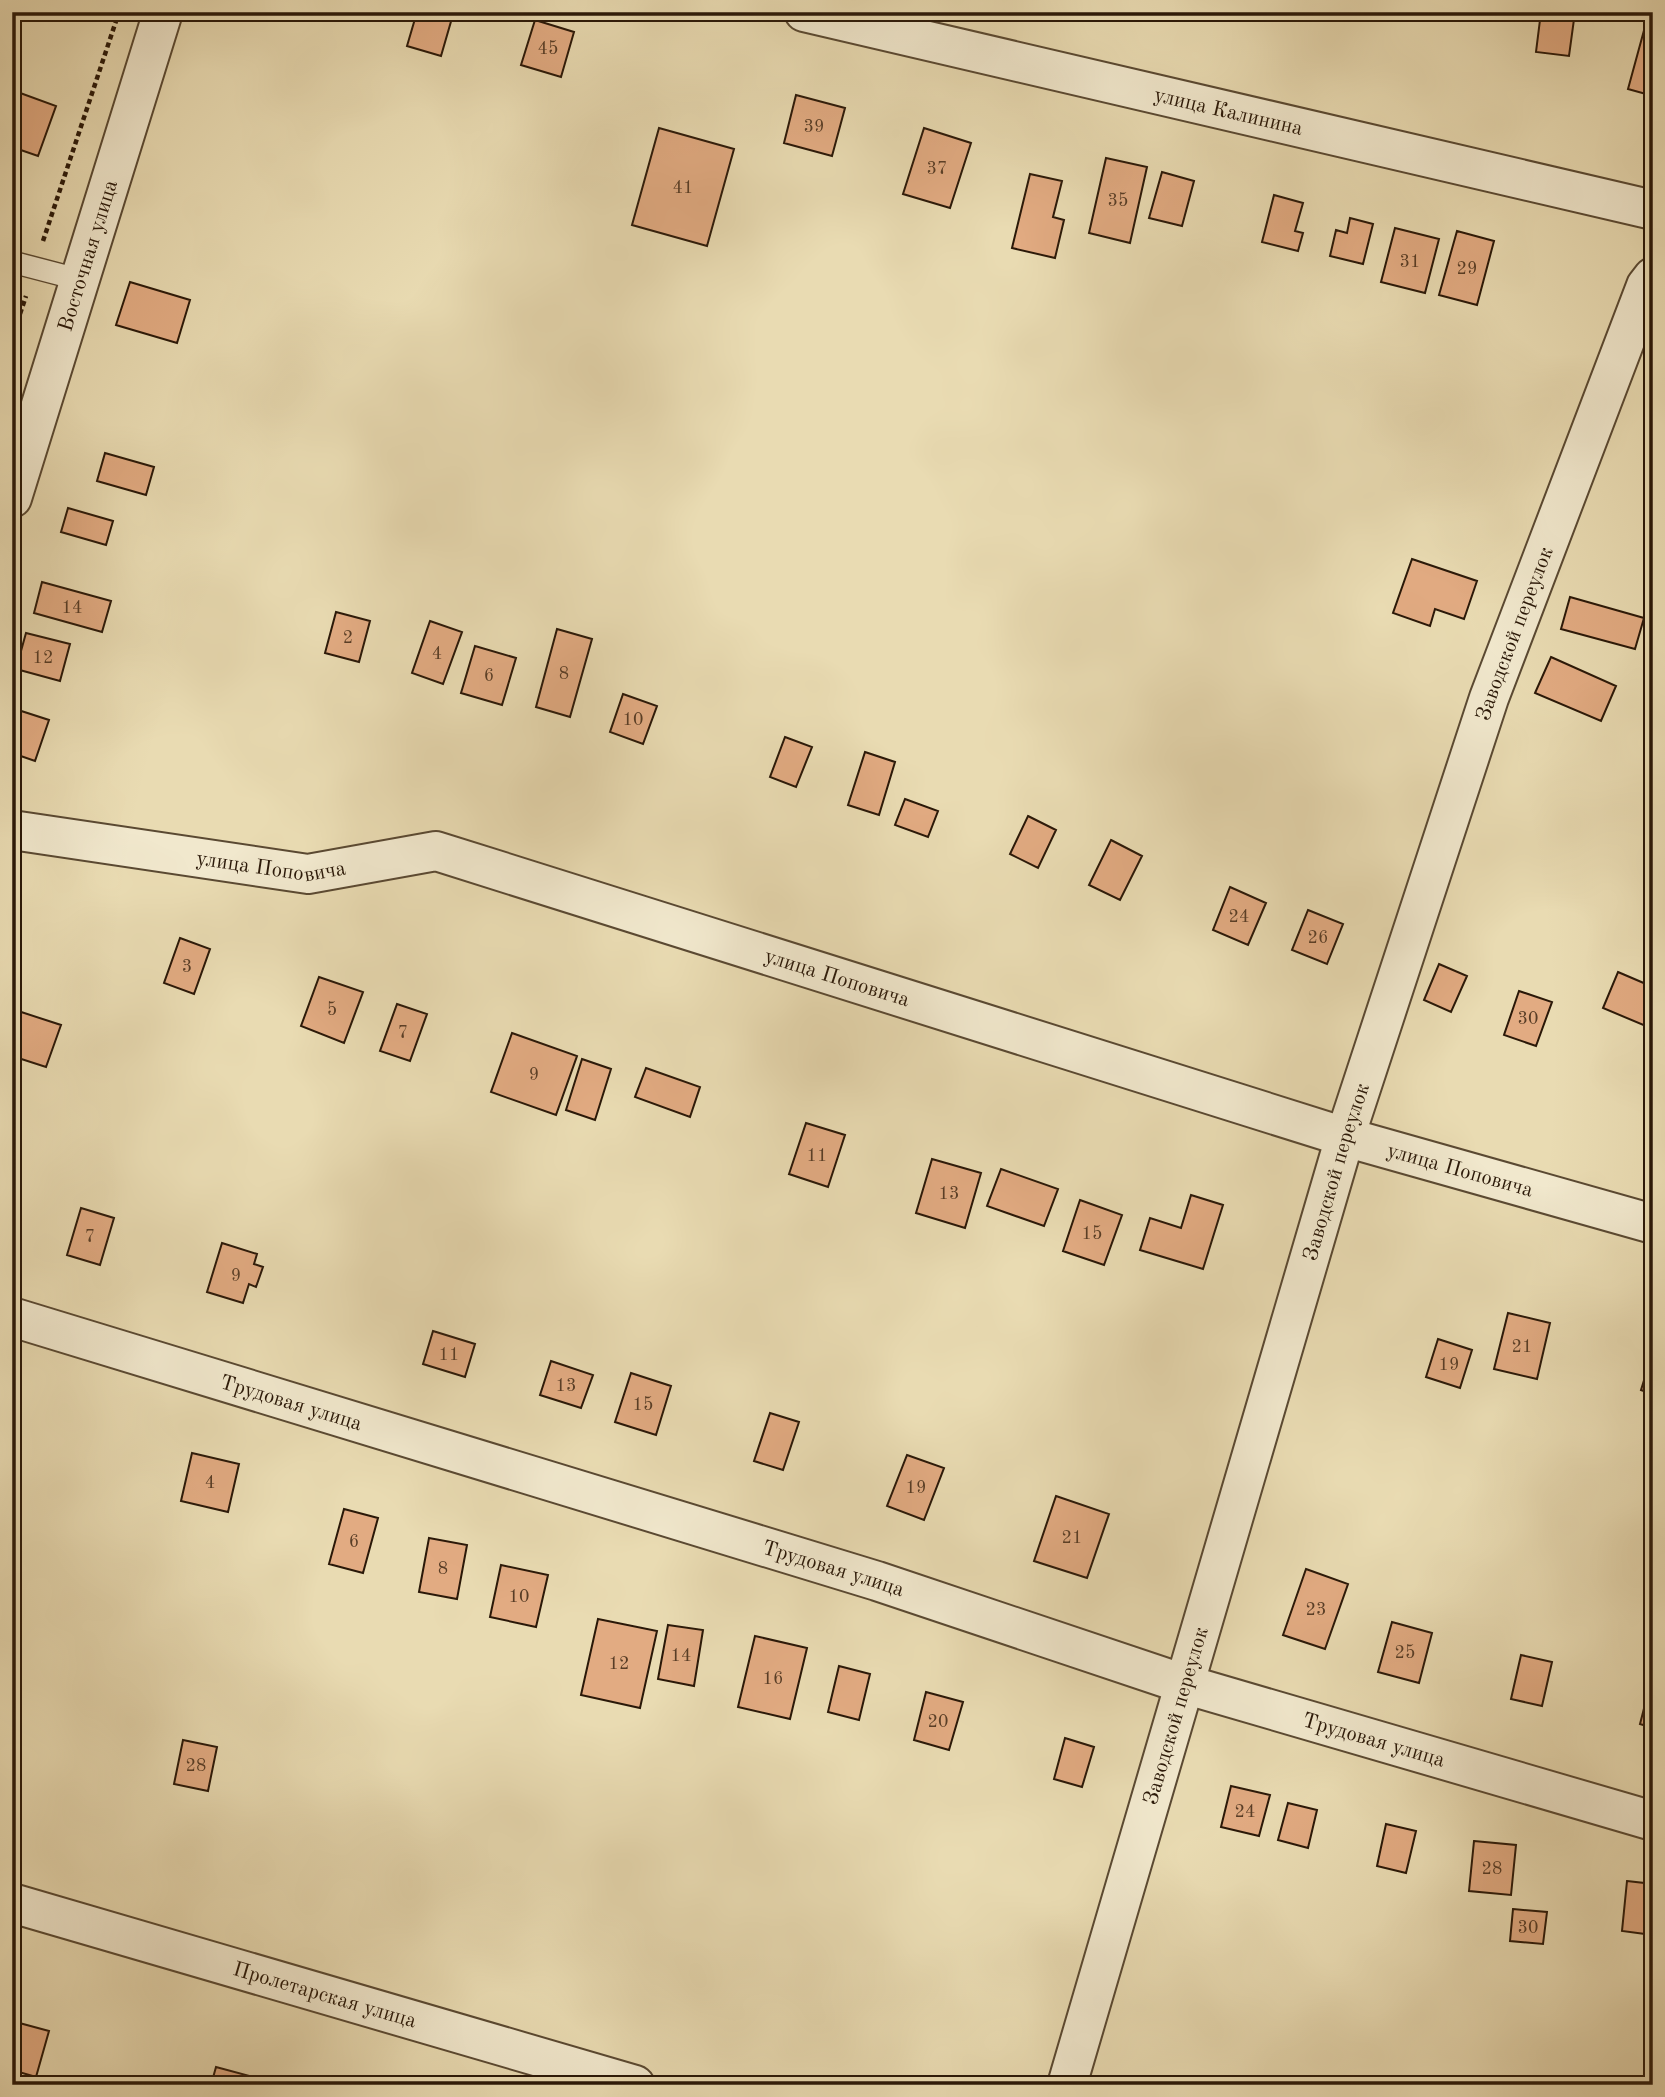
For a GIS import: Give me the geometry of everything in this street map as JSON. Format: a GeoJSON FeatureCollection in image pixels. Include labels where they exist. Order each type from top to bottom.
{"type":"FeatureCollection","features":[{"type":"Feature","properties":{"kind":"street","name":"Восточная улица"},"geometry":{"type":"LineString","coordinates":[[12,498],[163,12]]}},
{"type":"Feature","properties":{"kind":"street","name":"улица Калинина"},"geometry":{"type":"LineString","coordinates":[[804,12],[1653,210]]}},
{"type":"Feature","properties":{"kind":"street","name":"Заводской переулок"},"geometry":{"type":"LineString","coordinates":[[1066,2085],[1345,1137],[1489,698],[1646,286],[1653,277]]}},
{"type":"Feature","properties":{"kind":"street","name":"улица Поповича"},"geometry":{"type":"LineString","coordinates":[[12,830],[308,874],[436,851],[1345,1137],[1653,1224]]}},
{"type":"Feature","properties":{"kind":"street","name":"Трудовая улица"},"geometry":{"type":"LineString","coordinates":[[12,1317],[864,1577],[1184,1684],[1653,1821]]}},
{"type":"Feature","properties":{"kind":"street","name":"Пролетарская улица"},"geometry":{"type":"LineString","coordinates":[[12,1903],[635,2085]]}},
{"type":"Feature","properties":{"kind":"lane"},"geometry":{"type":"LineString","coordinates":[[12,262],[81,280]]}},
{"type":"Feature","properties":{"kind":"path"},"geometry":{"type":"LineString","coordinates":[[12,338],[119,12]]}},
{"type":"Feature","properties":{"kind":"building"},"geometry":{"type":"Polygon","coordinates":[[[417,12],[452,18],[441,56],[407,46],[417,12]]]}},
{"type":"Feature","properties":{"kind":"building"},"geometry":{"type":"Polygon","coordinates":[[[1541,12],[1575,12],[1569,56],[1536,52],[1541,12]]]}},
{"type":"Feature","properties":{"kind":"building"},"geometry":{"type":"Polygon","coordinates":[[[535,20],[574,32],[561,77],[521,65],[535,20]]]}},
{"type":"Feature","properties":{"kind":"building"},"geometry":{"type":"Polygon","coordinates":[[[1646,23],[1653,25],[1653,96],[1628,89],[1646,23]]]}},
{"type":"Feature","properties":{"kind":"building"},"geometry":{"type":"Polygon","coordinates":[[[12,90],[56,106],[38,156],[12,147],[12,90]]]}},
{"type":"Feature","properties":{"kind":"building"},"geometry":{"type":"Polygon","coordinates":[[[796,95],[845,108],[832,156],[784,143],[796,95]]]}},
{"type":"Feature","properties":{"kind":"building"},"geometry":{"type":"Polygon","coordinates":[[[659,128],[734,149],[707,246],[632,225],[659,128]]]}},
{"type":"Feature","properties":{"kind":"building"},"geometry":{"type":"Polygon","coordinates":[[[924,128],[971,143],[950,208],[903,194],[924,128]]]}},
{"type":"Feature","properties":{"kind":"building"},"geometry":{"type":"Polygon","coordinates":[[[1106,158],[1147,167],[1130,243],[1089,233],[1106,158]]]}},
{"type":"Feature","properties":{"kind":"building"},"geometry":{"type":"Polygon","coordinates":[[[1162,172],[1194,181],[1182,226],[1149,218],[1162,172]]]}},
{"type":"Feature","properties":{"kind":"building"},"geometry":{"type":"Polygon","coordinates":[[[1030,174],[1062,181],[1053,217],[1064,220],[1055,258],[1012,248],[1030,174]]]}},
{"type":"Feature","properties":{"kind":"building"},"geometry":{"type":"Polygon","coordinates":[[[1274,195],[1303,203],[1295,231],[1303,233],[1298,251],[1262,242],[1274,195]]]}},
{"type":"Feature","properties":{"kind":"building"},"geometry":{"type":"Polygon","coordinates":[[[1350,218],[1373,224],[1363,264],[1330,256],[1336,230],[1347,233],[1350,218]]]}},
{"type":"Feature","properties":{"kind":"building"},"geometry":{"type":"Polygon","coordinates":[[[1395,228],[1439,239],[1425,293],[1381,282],[1395,228]]]}},
{"type":"Feature","properties":{"kind":"building"},"geometry":{"type":"Polygon","coordinates":[[[1457,231],[1494,241],[1477,305],[1439,295],[1457,231]]]}},
{"type":"Feature","properties":{"kind":"building"},"geometry":{"type":"Polygon","coordinates":[[[130,282],[190,300],[177,343],[116,325],[130,282]]]}},
{"type":"Feature","properties":{"kind":"building"},"geometry":{"type":"Polygon","coordinates":[[[105,453],[154,467],[146,495],[97,481],[105,453]]]}},
{"type":"Feature","properties":{"kind":"building"},"geometry":{"type":"Polygon","coordinates":[[[68,508],[113,521],[106,545],[61,532],[68,508]]]}},
{"type":"Feature","properties":{"kind":"building"},"geometry":{"type":"Polygon","coordinates":[[[1412,559],[1477,581],[1464,619],[1435,609],[1430,626],[1393,613],[1412,559]]]}},
{"type":"Feature","properties":{"kind":"building"},"geometry":{"type":"Polygon","coordinates":[[[42,582],[111,601],[102,632],[34,613],[42,582]]]}},
{"type":"Feature","properties":{"kind":"building"},"geometry":{"type":"Polygon","coordinates":[[[1570,597],[1644,618],[1635,649],[1561,629],[1570,597]]]}},
{"type":"Feature","properties":{"kind":"building"},"geometry":{"type":"Polygon","coordinates":[[[336,612],[370,621],[359,662],[325,653],[336,612]]]}},
{"type":"Feature","properties":{"kind":"building"},"geometry":{"type":"Polygon","coordinates":[[[430,621],[462,632],[443,684],[412,673],[430,621]]]}},
{"type":"Feature","properties":{"kind":"building"},"geometry":{"type":"Polygon","coordinates":[[[557,629],[592,639],[570,717],[536,707],[557,629]]]}},
{"type":"Feature","properties":{"kind":"building"},"geometry":{"type":"Polygon","coordinates":[[[26,633],[70,644],[60,681],[16,669],[26,633]]]}},
{"type":"Feature","properties":{"kind":"building"},"geometry":{"type":"Polygon","coordinates":[[[475,646],[516,658],[502,705],[461,693],[475,646]]]}},
{"type":"Feature","properties":{"kind":"building"},"geometry":{"type":"Polygon","coordinates":[[[1551,657],[1616,686],[1601,721],[1535,693],[1551,657]]]}},
{"type":"Feature","properties":{"kind":"building"},"geometry":{"type":"Polygon","coordinates":[[[623,694],[657,706],[643,744],[610,732],[623,694]]]}},
{"type":"Feature","properties":{"kind":"building"},"geometry":{"type":"Polygon","coordinates":[[[12,708],[49,720],[35,761],[12,753],[12,708]]]}},
{"type":"Feature","properties":{"kind":"building"},"geometry":{"type":"Polygon","coordinates":[[[785,737],[812,747],[796,787],[770,777],[785,737]]]}},
{"type":"Feature","properties":{"kind":"building"},"geometry":{"type":"Polygon","coordinates":[[[865,752],[895,762],[879,815],[848,805],[865,752]]]}},
{"type":"Feature","properties":{"kind":"building"},"geometry":{"type":"Polygon","coordinates":[[[905,799],[938,811],[928,837],[895,825],[905,799]]]}},
{"type":"Feature","properties":{"kind":"building"},"geometry":{"type":"Polygon","coordinates":[[[1028,816],[1056,830],[1038,868],[1010,854],[1028,816]]]}},
{"type":"Feature","properties":{"kind":"building"},"geometry":{"type":"Polygon","coordinates":[[[1111,840],[1142,856],[1120,900],[1089,885],[1111,840]]]}},
{"type":"Feature","properties":{"kind":"building"},"geometry":{"type":"Polygon","coordinates":[[[1230,887],[1266,903],[1248,945],[1213,930],[1230,887]]]}},
{"type":"Feature","properties":{"kind":"building"},"geometry":{"type":"Polygon","coordinates":[[[1308,910],[1343,924],[1327,964],[1292,950],[1308,910]]]}},
{"type":"Feature","properties":{"kind":"building"},"geometry":{"type":"Polygon","coordinates":[[[180,938],[210,949],[194,994],[164,983],[180,938]]]}},
{"type":"Feature","properties":{"kind":"building"},"geometry":{"type":"Polygon","coordinates":[[[1439,964],[1467,976],[1451,1012],[1424,1000],[1439,964]]]}},
{"type":"Feature","properties":{"kind":"building"},"geometry":{"type":"Polygon","coordinates":[[[1618,972],[1653,987],[1653,1029],[1603,1008],[1618,972]]]}},
{"type":"Feature","properties":{"kind":"building"},"geometry":{"type":"Polygon","coordinates":[[[319,977],[363,992],[344,1043],[301,1026],[319,977]]]}},
{"type":"Feature","properties":{"kind":"building"},"geometry":{"type":"Polygon","coordinates":[[[1519,991],[1552,1002],[1536,1046],[1504,1035],[1519,991]]]}},
{"type":"Feature","properties":{"kind":"building"},"geometry":{"type":"Polygon","coordinates":[[[397,1004],[427,1014],[410,1061],[380,1051],[397,1004]]]}},
{"type":"Feature","properties":{"kind":"building"},"geometry":{"type":"Polygon","coordinates":[[[12,1009],[61,1025],[46,1067],[12,1056],[12,1009]]]}},
{"type":"Feature","properties":{"kind":"building"},"geometry":{"type":"Polygon","coordinates":[[[512,1033],[577,1056],[556,1115],[491,1092],[512,1033]]]}},
{"type":"Feature","properties":{"kind":"building"},"geometry":{"type":"Polygon","coordinates":[[[582,1059],[611,1069],[595,1120],[566,1110],[582,1059]]]}},
{"type":"Feature","properties":{"kind":"building"},"geometry":{"type":"Polygon","coordinates":[[[646,1068],[700,1087],[690,1117],[635,1097],[646,1068]]]}},
{"type":"Feature","properties":{"kind":"building"},"geometry":{"type":"Polygon","coordinates":[[[806,1123],[845,1135],[828,1187],[789,1174],[806,1123]]]}},
{"type":"Feature","properties":{"kind":"building"},"geometry":{"type":"Polygon","coordinates":[[[932,1159],[981,1173],[965,1228],[916,1213],[932,1159]]]}},
{"type":"Feature","properties":{"kind":"building"},"geometry":{"type":"Polygon","coordinates":[[[1001,1169],[1058,1189],[1044,1226],[987,1206],[1001,1169]]]}},
{"type":"Feature","properties":{"kind":"building"},"geometry":{"type":"Polygon","coordinates":[[[1191,1195],[1223,1205],[1203,1269],[1140,1250],[1150,1218],[1181,1228],[1191,1195]]]}},
{"type":"Feature","properties":{"kind":"building"},"geometry":{"type":"Polygon","coordinates":[[[1080,1200],[1122,1215],[1104,1265],[1063,1251],[1080,1200]]]}},
{"type":"Feature","properties":{"kind":"building"},"geometry":{"type":"Polygon","coordinates":[[[81,1208],[114,1218],[100,1265],[67,1255],[81,1208]]]}},
{"type":"Feature","properties":{"kind":"building"},"geometry":{"type":"Polygon","coordinates":[[[222,1243],[257,1254],[254,1264],[263,1267],[256,1287],[249,1284],[243,1303],[207,1292],[222,1243]]]}},
{"type":"Feature","properties":{"kind":"building"},"geometry":{"type":"Polygon","coordinates":[[[1508,1313],[1550,1323],[1537,1379],[1494,1369],[1508,1313]]]}},
{"type":"Feature","properties":{"kind":"building"},"geometry":{"type":"Polygon","coordinates":[[[433,1331],[475,1344],[465,1377],[423,1364],[433,1331]]]}},
{"type":"Feature","properties":{"kind":"building"},"geometry":{"type":"Polygon","coordinates":[[[1438,1339],[1472,1350],[1460,1388],[1426,1377],[1438,1339]]]}},
{"type":"Feature","properties":{"kind":"building"},"geometry":{"type":"Polygon","coordinates":[[[1653,1351],[1653,1394],[1641,1390],[1653,1351]]]}},
{"type":"Feature","properties":{"kind":"building"},"geometry":{"type":"Polygon","coordinates":[[[551,1361],[593,1375],[581,1408],[540,1395],[551,1361]]]}},
{"type":"Feature","properties":{"kind":"building"},"geometry":{"type":"Polygon","coordinates":[[[631,1373],[671,1386],[656,1435],[615,1422],[631,1373]]]}},
{"type":"Feature","properties":{"kind":"building"},"geometry":{"type":"Polygon","coordinates":[[[770,1413],[799,1422],[783,1470],[754,1461],[770,1413]]]}},
{"type":"Feature","properties":{"kind":"building"},"geometry":{"type":"Polygon","coordinates":[[[192,1453],[239,1464],[228,1512],[181,1501],[192,1453]]]}},
{"type":"Feature","properties":{"kind":"building"},"geometry":{"type":"Polygon","coordinates":[[[907,1455],[944,1468],[924,1520],[887,1506],[907,1455]]]}},
{"type":"Feature","properties":{"kind":"building"},"geometry":{"type":"Polygon","coordinates":[[[1056,1496],[1109,1514],[1087,1578],[1034,1561],[1056,1496]]]}},
{"type":"Feature","properties":{"kind":"building"},"geometry":{"type":"Polygon","coordinates":[[[344,1509],[378,1518],[363,1573],[329,1564],[344,1509]]]}},
{"type":"Feature","properties":{"kind":"building"},"geometry":{"type":"Polygon","coordinates":[[[429,1538],[467,1545],[457,1599],[419,1592],[429,1538]]]}},
{"type":"Feature","properties":{"kind":"building"},"geometry":{"type":"Polygon","coordinates":[[[501,1565],[548,1575],[536,1627],[490,1617],[501,1565]]]}},
{"type":"Feature","properties":{"kind":"building"},"geometry":{"type":"Polygon","coordinates":[[[1306,1569],[1348,1584],[1325,1649],[1283,1635],[1306,1569]]]}},
{"type":"Feature","properties":{"kind":"building"},"geometry":{"type":"Polygon","coordinates":[[[598,1619],[657,1631],[640,1708],[581,1695],[598,1619]]]}},
{"type":"Feature","properties":{"kind":"building"},"geometry":{"type":"Polygon","coordinates":[[[1392,1622],[1432,1633],[1419,1683],[1378,1672],[1392,1622]]]}},
{"type":"Feature","properties":{"kind":"building"},"geometry":{"type":"Polygon","coordinates":[[[668,1625],[703,1630],[694,1686],[658,1679],[668,1625]]]}},
{"type":"Feature","properties":{"kind":"building"},"geometry":{"type":"Polygon","coordinates":[[[755,1636],[807,1648],[790,1719],[738,1707],[755,1636]]]}},
{"type":"Feature","properties":{"kind":"building"},"geometry":{"type":"Polygon","coordinates":[[[1521,1655],[1552,1662],[1542,1706],[1511,1699],[1521,1655]]]}},
{"type":"Feature","properties":{"kind":"building"},"geometry":{"type":"Polygon","coordinates":[[[839,1666],[870,1674],[859,1720],[828,1712],[839,1666]]]}},
{"type":"Feature","properties":{"kind":"building"},"geometry":{"type":"Polygon","coordinates":[[[1653,1677],[1653,1728],[1640,1724],[1653,1677]]]}},
{"type":"Feature","properties":{"kind":"building"},"geometry":{"type":"Polygon","coordinates":[[[926,1692],[963,1702],[949,1750],[914,1740],[926,1692]]]}},
{"type":"Feature","properties":{"kind":"building"},"geometry":{"type":"Polygon","coordinates":[[[1065,1738],[1094,1747],[1082,1787],[1054,1779],[1065,1738]]]}},
{"type":"Feature","properties":{"kind":"building"},"geometry":{"type":"Polygon","coordinates":[[[183,1740],[217,1747],[208,1791],[174,1784],[183,1740]]]}},
{"type":"Feature","properties":{"kind":"building"},"geometry":{"type":"Polygon","coordinates":[[[1231,1786],[1270,1795],[1259,1836],[1221,1827],[1231,1786]]]}},
{"type":"Feature","properties":{"kind":"building"},"geometry":{"type":"Polygon","coordinates":[[[1288,1803],[1317,1810],[1308,1848],[1278,1840],[1288,1803]]]}},
{"type":"Feature","properties":{"kind":"building"},"geometry":{"type":"Polygon","coordinates":[[[1386,1824],[1416,1831],[1406,1873],[1377,1866],[1386,1824]]]}},
{"type":"Feature","properties":{"kind":"building"},"geometry":{"type":"Polygon","coordinates":[[[1474,1841],[1516,1845],[1511,1895],[1469,1891],[1474,1841]]]}},
{"type":"Feature","properties":{"kind":"building"},"geometry":{"type":"Polygon","coordinates":[[[1627,1881],[1653,1884],[1653,1935],[1622,1931],[1627,1881]]]}},
{"type":"Feature","properties":{"kind":"building"},"geometry":{"type":"Polygon","coordinates":[[[1513,1909],[1547,1912],[1543,1944],[1510,1941],[1513,1909]]]}},
{"type":"Feature","properties":{"kind":"building"},"geometry":{"type":"Polygon","coordinates":[[[12,2021],[49,2031],[36,2077],[12,2070],[12,2021]]]}},
{"type":"Feature","properties":{"kind":"building"},"geometry":{"type":"Polygon","coordinates":[[[216,2067],[264,2080],[263,2085],[211,2085],[216,2067]]]}}]}
